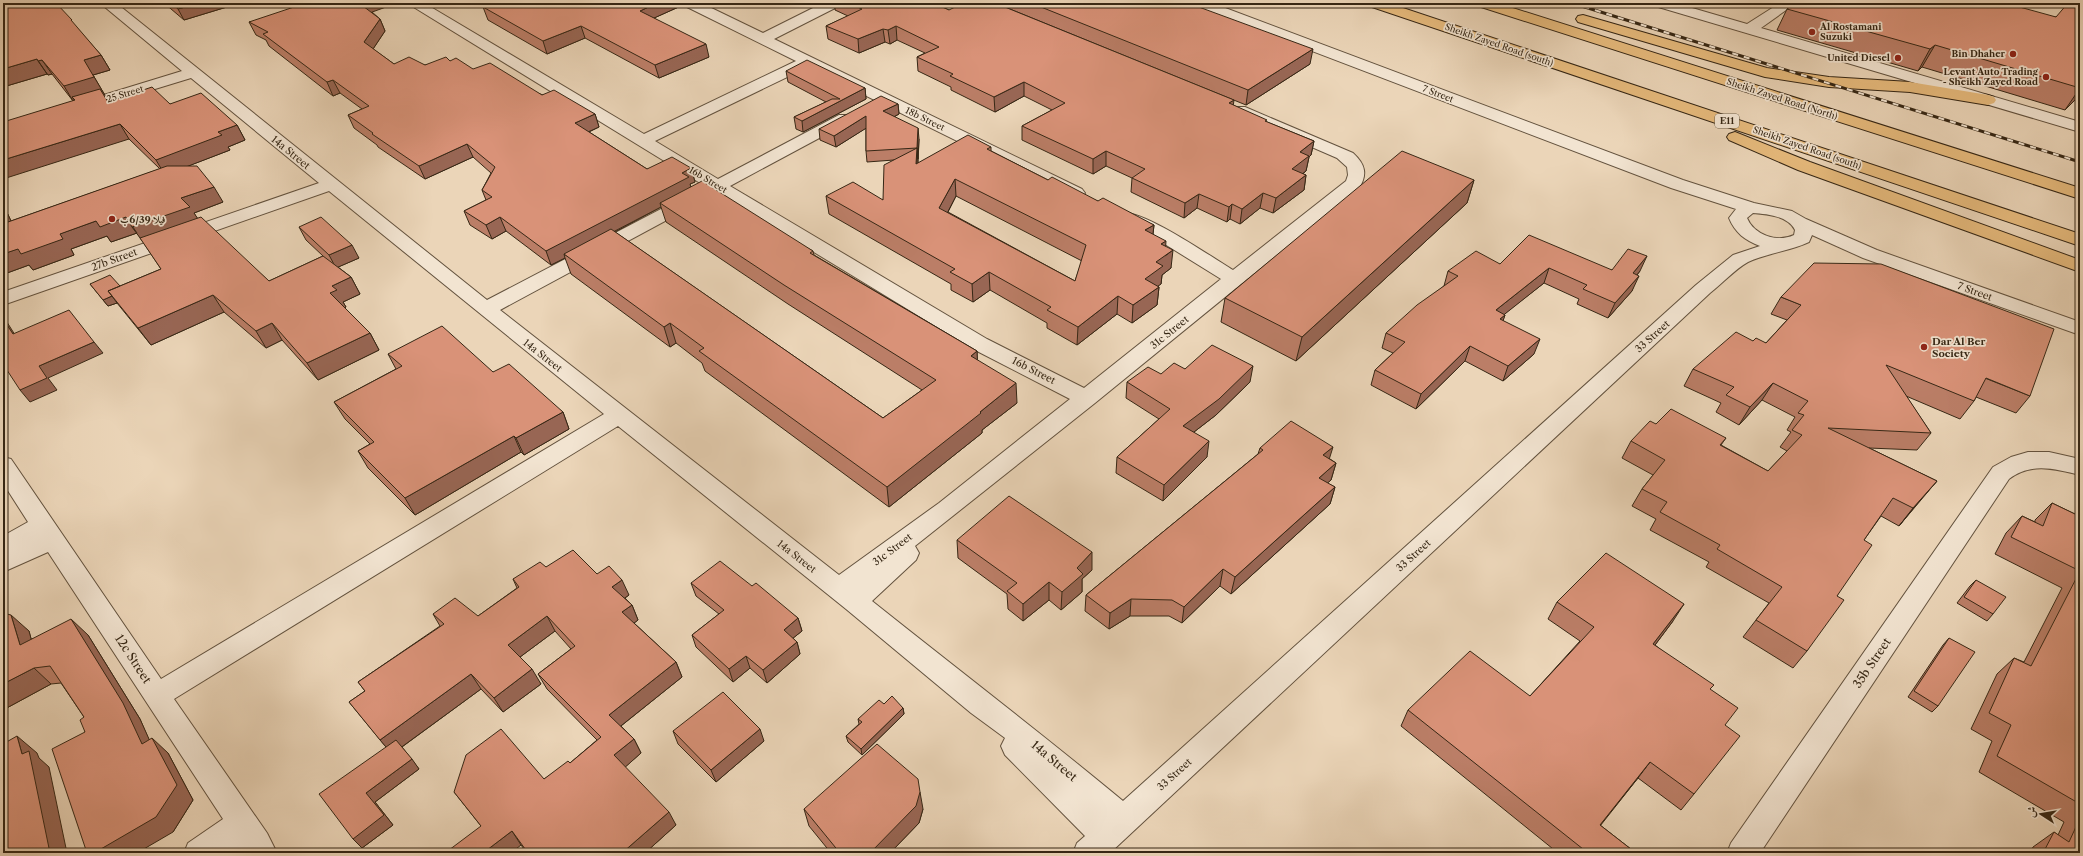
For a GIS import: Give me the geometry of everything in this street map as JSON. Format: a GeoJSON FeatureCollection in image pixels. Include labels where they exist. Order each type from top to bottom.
{"type":"FeatureCollection","features":[{"type":"Feature","properties":{"kind":"highway","name":"Sheikh Zayed Road (south)"},"geometry":{"type":"LineString","coordinates":[[1374,3],[2080,240]]}},
{"type":"Feature","properties":{"kind":"highway","name":"Sheikh Zayed Road (North)"},"geometry":{"type":"LineString","coordinates":[[1483,3],[2080,194]]}},
{"type":"Feature","properties":{"kind":"highway"},"geometry":{"type":"LineString","coordinates":[[1526,3],[1765,72],[1829,82],[1910,87],[1988,100]]}},
{"type":"Feature","properties":{"kind":"highway"},"geometry":{"type":"LineString","coordinates":[[1669,102],[1730,135],[1791,162],[2080,266]]}},
{"type":"Feature","properties":{"kind":"street","name":"14a Street"},"geometry":{"type":"LineString","coordinates":[[107,3],[486,309],[847,595],[981,705],[1013,743],[1106,837]]}},
{"type":"Feature","properties":{"kind":"street","name":"16b Street"},"geometry":{"type":"LineString","coordinates":[[414,3],[980,344],[1000,361],[1080,404]]}},
{"type":"Feature","properties":{"kind":"street","name":"18b Street"},"geometry":{"type":"LineString","coordinates":[[690,3],[1090,199]]}},
{"type":"Feature","properties":{"kind":"street"},"geometry":{"type":"LineString","coordinates":[[758,37],[834,3]]}},
{"type":"Feature","properties":{"kind":"street","name":"7 Street"},"geometry":{"type":"LineString","coordinates":[[1198,3],[1677,184],[1752,208],[1771,209],[1786,214],[1798,222],[1870,254],[2080,329]]}},
{"type":"Feature","properties":{"kind":"street"},"geometry":{"type":"LineString","coordinates":[[1660,3],[2080,127]]}},
{"type":"Feature","properties":{"kind":"street"},"geometry":{"type":"LineString","coordinates":[[1703,3],[1703,10],[1712,19]]}},
{"type":"Feature","properties":{"kind":"street"},"geometry":{"type":"LineString","coordinates":[[1748,30],[1789,3]]}},
{"type":"Feature","properties":{"kind":"street"},"geometry":{"type":"LineString","coordinates":[[643,141],[808,61]]}},
{"type":"Feature","properties":{"kind":"street","name":"25 Street"},"geometry":{"type":"LineString","coordinates":[[64,110],[190,71]]}},
{"type":"Feature","properties":{"kind":"street"},"geometry":{"type":"LineString","coordinates":[[486,309],[716,185],[883,98]]}},
{"type":"Feature","properties":{"kind":"street","name":"31c Street"},"geometry":{"type":"LineString","coordinates":[[847,595],[926,535],[947,509],[1353,184],[1358,172],[1355,165],[1343,154],[1223,104]]}},
{"type":"Feature","properties":{"kind":"street","name":"27b Street"},"geometry":{"type":"LineString","coordinates":[[3,299],[226,220],[327,181]]}},
{"type":"Feature","properties":{"kind":"street","name":"7 Street"},"geometry":{"type":"LineString","coordinates":[[1677,184],[1710,202],[1751,234],[1770,242],[1794,242],[1870,254]]}},
{"type":"Feature","properties":{"kind":"street"},"geometry":{"type":"LineString","coordinates":[[1740,259],[1746,248],[1738,218],[1740,213],[1752,208]]}},
{"type":"Feature","properties":{"kind":"street"},"geometry":{"type":"LineString","coordinates":[[1111,210],[1161,234],[1239,275]]}},
{"type":"Feature","properties":{"kind":"street"},"geometry":{"type":"LineString","coordinates":[[1794,242],[1803,238],[1804,233],[1798,222]]}},
{"type":"Feature","properties":{"kind":"street","name":"33 Street"},"geometry":{"type":"LineString","coordinates":[[1106,837],[1703,289],[1740,259],[1764,250],[1794,242]]}},
{"type":"Feature","properties":{"kind":"street"},"geometry":{"type":"LineString","coordinates":[[157,695],[619,415]]}},
{"type":"Feature","properties":{"kind":"street","name":"35b Street"},"geometry":{"type":"LineString","coordinates":[[1742,853],[2001,474],[2014,464],[2030,460],[2048,460],[2080,467]]}},
{"type":"Feature","properties":{"kind":"street","name":"12c Street"},"geometry":{"type":"LineString","coordinates":[[3,465],[157,695],[250,843]]}},
{"type":"Feature","properties":{"kind":"street"},"geometry":{"type":"LineString","coordinates":[[3,547],[49,532]]}},
{"type":"Feature","properties":{"kind":"street"},"geometry":{"type":"LineString","coordinates":[[3,562],[49,532]]}},
{"type":"Feature","properties":{"kind":"street"},"geometry":{"type":"LineString","coordinates":[[199,853],[250,843]]}},
{"type":"Feature","properties":{"kind":"building"},"geometry":{"type":"Polygon","coordinates":[[[3,3],[56,3],[101,55],[84,60],[94,77],[64,86],[42,60],[38,61],[37,59],[3,69],[3,3]]]}},
{"type":"Feature","properties":{"kind":"building"},"geometry":{"type":"Polygon","coordinates":[[[171,3],[200,3],[178,9],[171,3]]]}},
{"type":"Feature","properties":{"kind":"building"},"geometry":{"type":"Polygon","coordinates":[[[306,3],[359,3],[380,19],[364,42],[394,64],[409,57],[425,65],[446,57],[450,61],[456,58],[473,69],[490,63],[542,95],[554,90],[595,114],[575,123],[647,169],[672,157],[691,168],[682,173],[689,177],[546,251],[500,217],[486,225],[464,211],[492,197],[482,190],[495,167],[467,144],[419,166],[372,134],[373,133],[348,115],[369,106],[333,80],[327,82],[263,34],[268,32],[249,22],[306,3]]]}},
{"type":"Feature","properties":{"kind":"building"},"geometry":{"type":"Polygon","coordinates":[[[495,3],[657,3],[640,11],[706,44],[655,65],[581,26],[543,41],[483,7],[495,3]]]}},
{"type":"Feature","properties":{"kind":"building"},"geometry":{"type":"Polygon","coordinates":[[[848,3],[933,3],[949,10],[963,3],[995,3],[1234,100],[1229,103],[1267,120],[1265,121],[1314,141],[1300,152],[1309,156],[1292,169],[1306,175],[1276,198],[1263,193],[1242,209],[1232,204],[1229,207],[1199,194],[1185,203],[1132,178],[1145,169],[1106,151],[1093,159],[1022,126],[1065,103],[1024,82],[994,97],[950,76],[953,74],[917,57],[939,47],[896,26],[888,30],[883,29],[858,39],[826,26],[862,9],[848,3]]]}},
{"type":"Feature","properties":{"kind":"building"},"geometry":{"type":"Polygon","coordinates":[[[1031,3],[1188,3],[1313,49],[1248,90],[1031,3]]]}},
{"type":"Feature","properties":{"kind":"building"},"geometry":{"type":"Polygon","coordinates":[[[1795,3],[2005,3],[2056,17],[2068,3],[2080,3],[2080,88],[1935,45],[1930,49],[1787,9],[1795,3]]]}},
{"type":"Feature","properties":{"kind":"building"},"geometry":{"type":"Polygon","coordinates":[[[807,60],[865,88],[802,121],[794,117],[832,99],[840,99],[786,71],[807,60]]]}},
{"type":"Feature","properties":{"kind":"building"},"geometry":{"type":"Polygon","coordinates":[[[152,87],[170,104],[201,93],[237,125],[218,132],[222,135],[156,160],[120,124],[3,160],[3,122],[75,100],[72,97],[100,89],[108,102],[152,87]]]}},
{"type":"Feature","properties":{"kind":"building"},"geometry":{"type":"Polygon","coordinates":[[[881,96],[898,104],[883,111],[918,128],[917,148],[866,151],[866,116],[834,136],[819,129],[881,96]]]}},
{"type":"Feature","properties":{"kind":"building"},"geometry":{"type":"Polygon","coordinates":[[[968,135],[991,147],[987,149],[1048,180],[1052,177],[1098,201],[1103,198],[1154,225],[1145,230],[1166,241],[1161,244],[1173,250],[1156,262],[1163,266],[1145,279],[1159,287],[1133,305],[1118,296],[1078,327],[1047,310],[1051,307],[989,272],[972,284],[950,272],[955,269],[826,196],[853,182],[883,200],[884,165],[917,148],[916,164],[968,135]],[[955,179],[939,208],[1075,281],[1086,245],[955,179]]]}},
{"type":"Feature","properties":{"kind":"building"},"geometry":{"type":"Polygon","coordinates":[[[1402,151],[1474,180],[1302,337],[1225,298],[1402,151]]]}},
{"type":"Feature","properties":{"kind":"building"},"geometry":{"type":"Polygon","coordinates":[[[167,166],[197,166],[214,187],[181,198],[190,207],[132,227],[126,217],[100,227],[96,221],[60,234],[63,239],[21,254],[18,249],[3,254],[3,213],[8,222],[167,166]]]}},
{"type":"Feature","properties":{"kind":"building"},"geometry":{"type":"Polygon","coordinates":[[[702,181],[813,251],[810,253],[977,351],[971,356],[1016,383],[980,412],[981,413],[887,487],[699,351],[704,348],[670,323],[664,327],[564,254],[611,229],[883,418],[936,380],[784,285],[660,203],[702,181]]]}},
{"type":"Feature","properties":{"kind":"building"},"geometry":{"type":"Polygon","coordinates":[[[201,217],[269,281],[323,256],[351,277],[332,286],[337,290],[330,293],[370,333],[307,363],[272,323],[256,331],[213,295],[138,328],[108,291],[161,269],[140,238],[201,217]]]}},
{"type":"Feature","properties":{"kind":"building"},"geometry":{"type":"Polygon","coordinates":[[[321,217],[352,245],[329,255],[299,227],[321,217]]]}},
{"type":"Feature","properties":{"kind":"building"},"geometry":{"type":"Polygon","coordinates":[[[1529,235],[1612,270],[1628,249],[1647,256],[1633,273],[1639,276],[1615,303],[1583,289],[1587,285],[1549,268],[1496,310],[1505,315],[1500,319],[1540,339],[1508,366],[1470,346],[1421,394],[1375,370],[1405,342],[1386,333],[1417,305],[1458,276],[1448,271],[1476,251],[1500,264],[1529,235]]]}},
{"type":"Feature","properties":{"kind":"building"},"geometry":{"type":"Polygon","coordinates":[[[1814,263],[1881,264],[2054,329],[2030,396],[1986,378],[1974,401],[1886,365],[1931,433],[1828,428],[1937,481],[1913,508],[1893,498],[1864,540],[1872,545],[1837,596],[1844,600],[1807,651],[1756,620],[1782,587],[1717,549],[1720,545],[1660,512],[1667,502],[1642,489],[1665,460],[1631,441],[1650,421],[1656,424],[1671,409],[1726,438],[1720,445],[1768,471],[1802,435],[1792,430],[1804,415],[1798,413],[1808,401],[1773,383],[1750,407],[1726,395],[1734,387],[1693,369],[1736,332],[1753,341],[1756,338],[1766,343],[1801,305],[1781,297],[1814,263]]]}},
{"type":"Feature","properties":{"kind":"building"},"geometry":{"type":"Polygon","coordinates":[[[110,275],[120,286],[108,291],[112,296],[103,300],[90,284],[110,275]]]}},
{"type":"Feature","properties":{"kind":"building"},"geometry":{"type":"Polygon","coordinates":[[[69,310],[94,342],[39,366],[47,378],[20,390],[3,364],[3,319],[13,334],[69,310]]]}},
{"type":"Feature","properties":{"kind":"building"},"geometry":{"type":"Polygon","coordinates":[[[442,326],[493,372],[509,364],[563,412],[516,438],[514,436],[405,498],[358,451],[374,442],[334,402],[402,366],[388,354],[442,326]]]}},
{"type":"Feature","properties":{"kind":"building"},"geometry":{"type":"Polygon","coordinates":[[[1212,345],[1253,366],[1219,399],[1183,426],[1209,441],[1164,485],[1117,457],[1170,409],[1127,382],[1148,367],[1161,374],[1174,363],[1185,369],[1212,345]]]}},
{"type":"Feature","properties":{"kind":"building"},"geometry":{"type":"Polygon","coordinates":[[[1291,421],[1333,447],[1323,455],[1336,463],[1319,478],[1335,487],[1235,577],[1223,569],[1184,607],[1172,600],[1131,599],[1110,613],[1086,595],[1263,450],[1260,448],[1291,421]]]}},
{"type":"Feature","properties":{"kind":"building"},"geometry":{"type":"Polygon","coordinates":[[[1009,496],[1092,552],[1077,568],[1083,574],[1062,592],[1049,582],[1023,604],[1007,591],[1017,583],[957,540],[1009,496]]]}},
{"type":"Feature","properties":{"kind":"building"},"geometry":{"type":"Polygon","coordinates":[[[2052,503],[2080,515],[2080,571],[2011,537],[2022,516],[2043,526],[2052,503]]]}},
{"type":"Feature","properties":{"kind":"building"},"geometry":{"type":"Polygon","coordinates":[[[573,550],[597,574],[609,566],[622,580],[612,587],[632,605],[622,612],[676,662],[609,715],[634,739],[614,755],[669,812],[622,853],[528,853],[512,831],[483,853],[445,853],[481,826],[454,792],[466,755],[501,729],[544,779],[568,761],[570,763],[601,737],[538,674],[575,646],[547,616],[508,645],[532,669],[494,698],[471,674],[380,740],[349,702],[365,691],[358,682],[444,624],[433,614],[455,598],[478,616],[519,587],[513,579],[540,562],[546,567],[573,550]]]}},
{"type":"Feature","properties":{"kind":"building"},"geometry":{"type":"Polygon","coordinates":[[[1606,553],[1684,604],[1653,644],[1714,685],[1710,689],[1738,708],[1725,725],[1740,736],[1694,794],[1650,762],[1600,825],[1636,853],[1588,853],[1408,710],[1470,651],[1530,696],[1594,627],[1557,602],[1606,553]]]}},
{"type":"Feature","properties":{"kind":"building"},"geometry":{"type":"Polygon","coordinates":[[[720,561],[752,586],[756,583],[798,618],[784,630],[797,642],[763,670],[746,656],[729,669],[692,635],[724,610],[691,583],[720,561]]]}},
{"type":"Feature","properties":{"kind":"building"},"geometry":{"type":"Polygon","coordinates":[[[2080,571],[2080,804],[1997,756],[2011,725],[1989,713],[2014,658],[2031,666],[2080,571]]]}},
{"type":"Feature","properties":{"kind":"building"},"geometry":{"type":"Polygon","coordinates":[[[1976,580],[2006,597],[1993,614],[1964,597],[1976,580]]]}},
{"type":"Feature","properties":{"kind":"building"},"geometry":{"type":"Polygon","coordinates":[[[3,613],[11,615],[20,645],[71,619],[123,703],[142,744],[152,738],[177,785],[156,817],[94,853],[87,853],[52,749],[85,732],[80,720],[84,717],[50,666],[34,668],[3,684],[3,613]]]}},
{"type":"Feature","properties":{"kind":"building"},"geometry":{"type":"Polygon","coordinates":[[[1949,638],[1975,652],[1938,706],[1914,691],[1949,638]]]}},
{"type":"Feature","properties":{"kind":"building"},"geometry":{"type":"Polygon","coordinates":[[[723,692],[760,729],[711,770],[673,731],[723,692]]]}},
{"type":"Feature","properties":{"kind":"building"},"geometry":{"type":"Polygon","coordinates":[[[892,696],[903,708],[861,749],[846,736],[862,722],[858,719],[879,700],[884,704],[892,696]]]}},
{"type":"Feature","properties":{"kind":"building"},"geometry":{"type":"Polygon","coordinates":[[[17,736],[22,754],[29,751],[50,853],[3,853],[3,744],[17,736]]]}},
{"type":"Feature","properties":{"kind":"building"},"geometry":{"type":"Polygon","coordinates":[[[396,740],[412,759],[366,793],[384,815],[353,839],[319,794],[396,740]]]}},
{"type":"Feature","properties":{"kind":"building"},"geometry":{"type":"Polygon","coordinates":[[[877,744],[918,779],[920,792],[916,806],[870,853],[840,853],[804,809],[877,744]]]}},
{"type":"Feature","properties":{"kind":"building"},"geometry":{"type":"Polygon","coordinates":[[[2080,818],[2080,853],[2043,853],[2054,832],[2069,842],[2080,818]]]}},
{"type":"Feature","properties":{"kind":"railway"},"geometry":{"type":"LineString","coordinates":[[1572,3],[2080,162]]}},
{"type":"Feature","properties":{"kind":"place","name":"Al Rostamani Suzuki"},"geometry":{"type":"Point","coordinates":[1812,32]}},
{"type":"Feature","properties":{"kind":"place","name":"Bin Dhaher"},"geometry":{"type":"Point","coordinates":[2013,54]}},
{"type":"Feature","properties":{"kind":"place","name":"United Diesel"},"geometry":{"type":"Point","coordinates":[1898,58]}},
{"type":"Feature","properties":{"kind":"place","name":"Levant Auto Trading - Sheikh Zayed Road"},"geometry":{"type":"Point","coordinates":[2046,77]}},
{"type":"Feature","properties":{"kind":"place","name":"فيلا 6/39ب"},"geometry":{"type":"Point","coordinates":[112,219]}},
{"type":"Feature","properties":{"kind":"place","name":"Dar Al Ber Society"},"geometry":{"type":"Point","coordinates":[1924,347]}}]}
